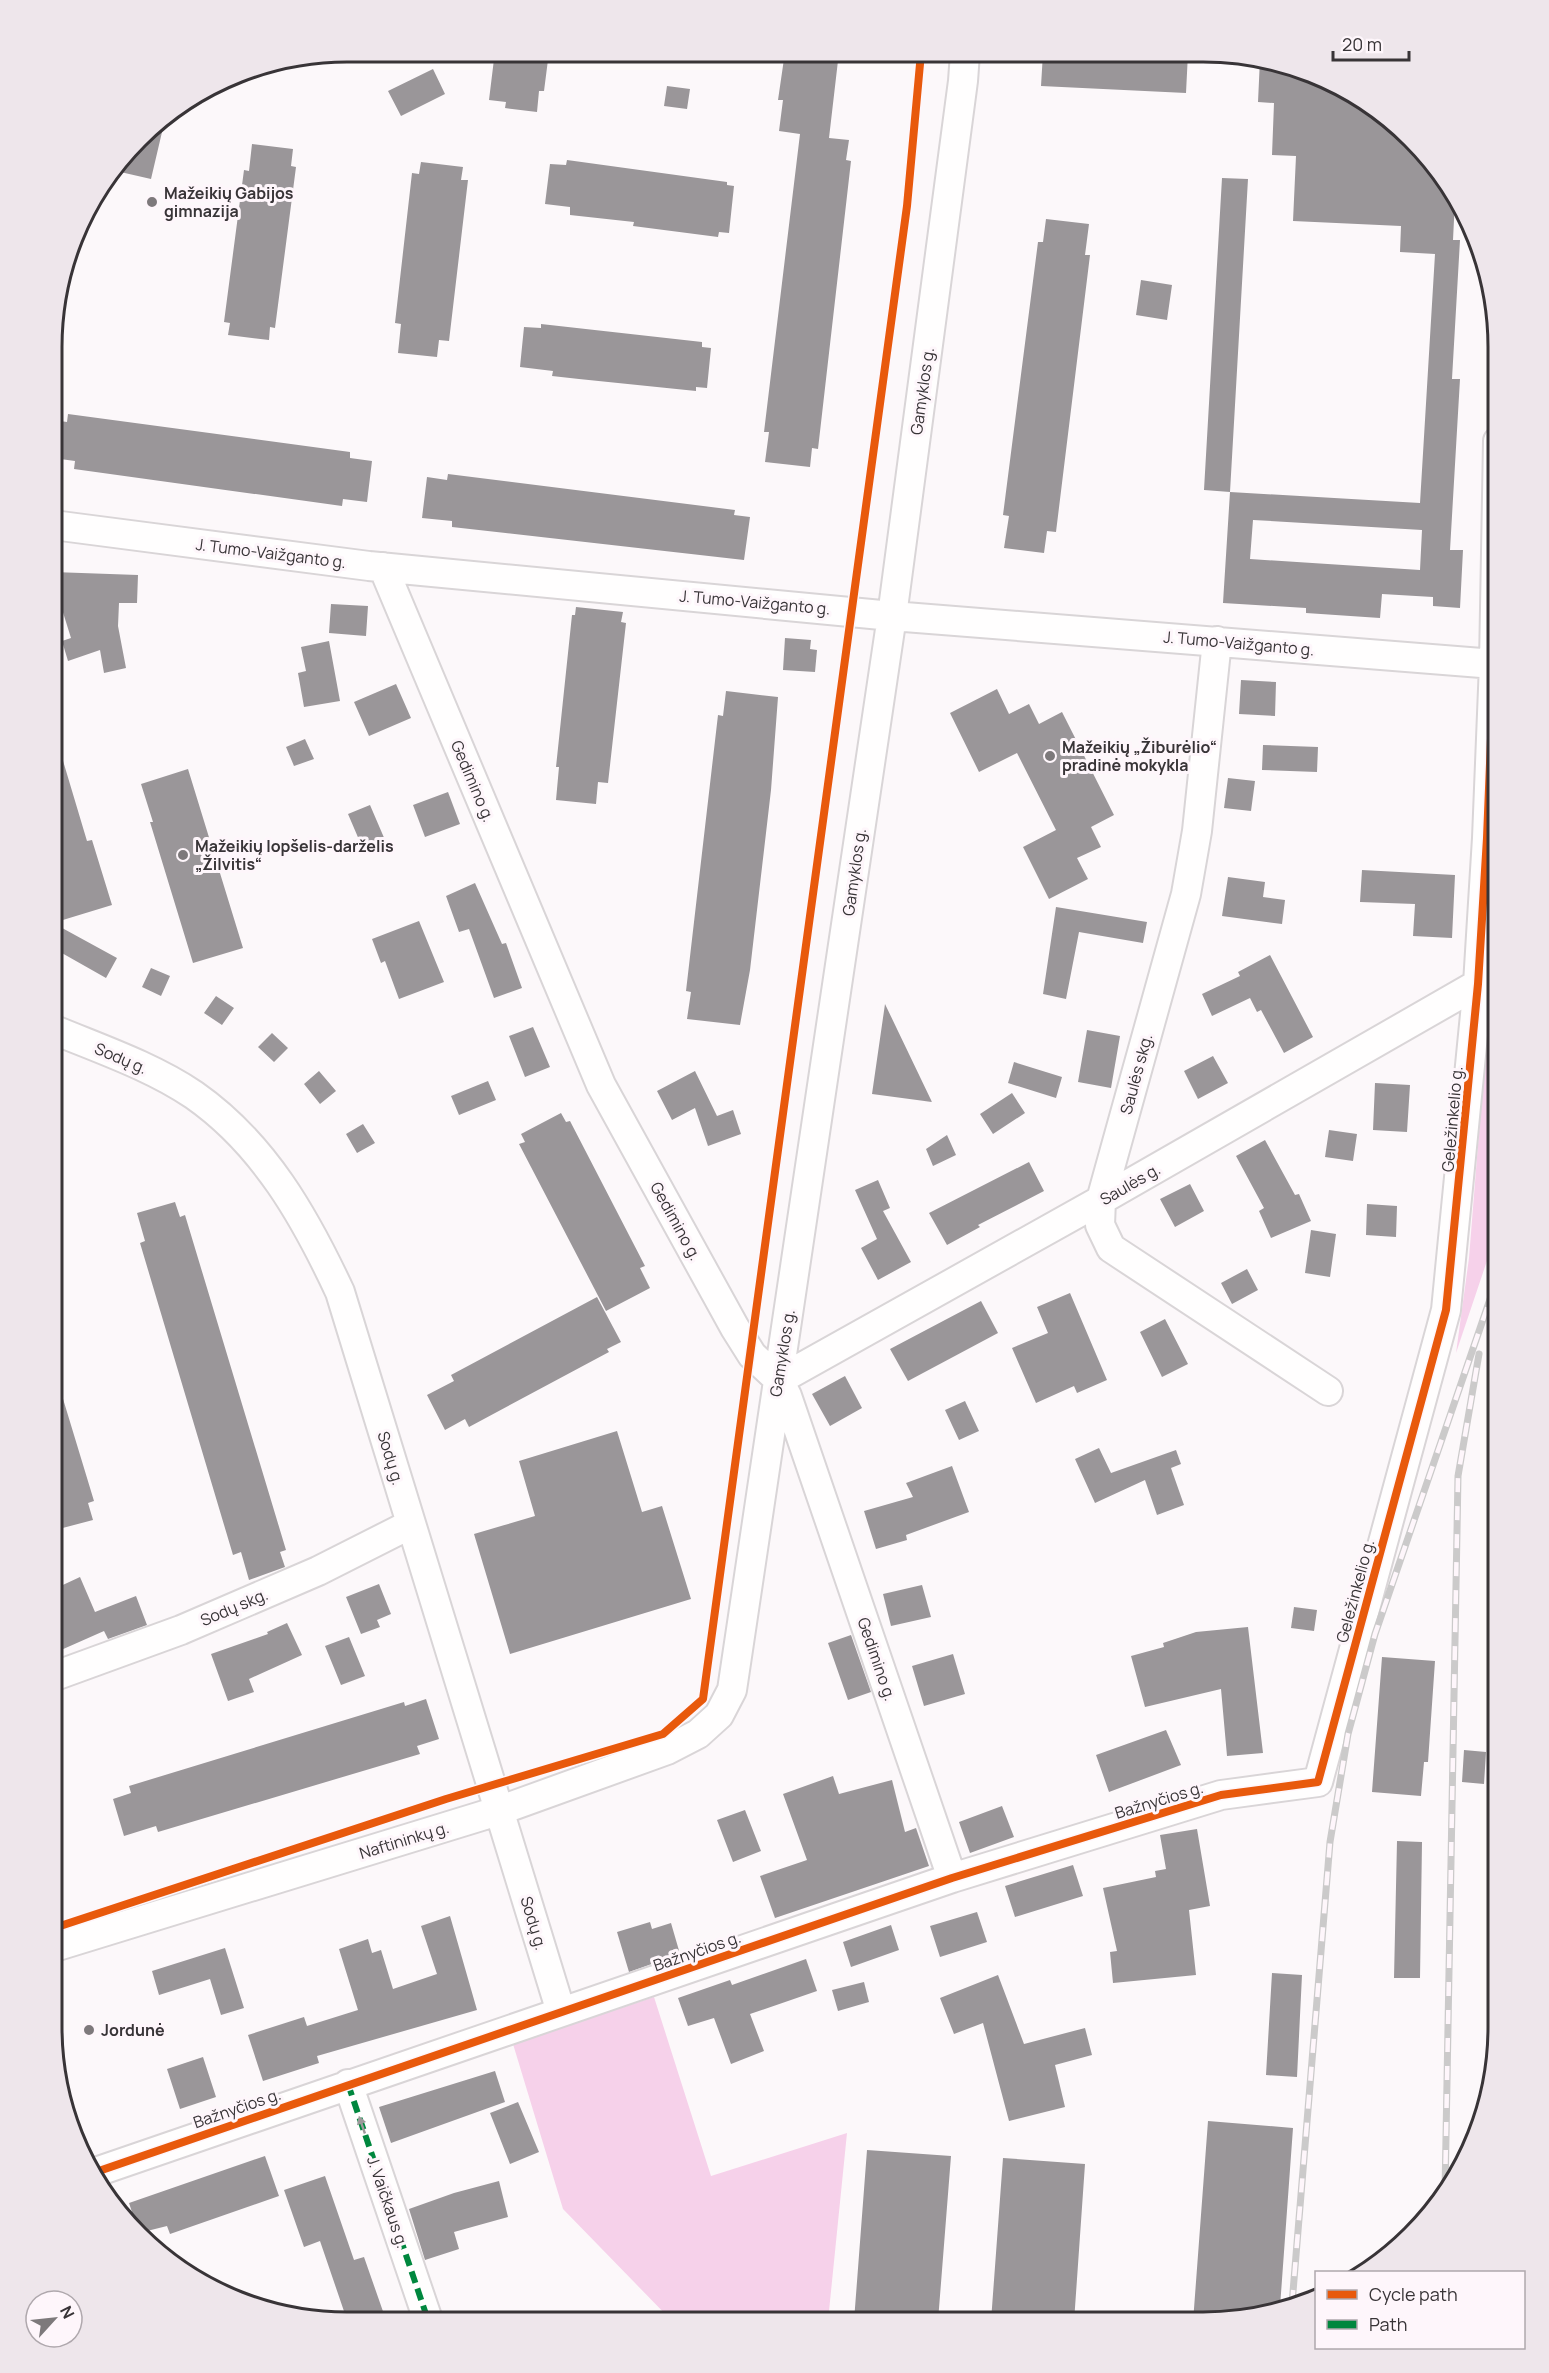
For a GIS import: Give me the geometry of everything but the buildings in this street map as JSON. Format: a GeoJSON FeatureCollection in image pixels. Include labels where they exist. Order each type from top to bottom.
{"type":"FeatureCollection","features":[{"type":"Feature","properties":{"kind":"street","name":"Gamyklos g."},"geometry":{"type":"LineString","coordinates":[[732,1690],[892,616],[964,62]]}},
{"type":"Feature","properties":{"kind":"street","name":"J. Tumo-Vaižganto g."},"geometry":{"type":"LineString","coordinates":[[62,526],[384,567],[892,616],[1488,664]]}},
{"type":"Feature","properties":{"kind":"street","name":"Gedimino g."},"geometry":{"type":"LineString","coordinates":[[384,567],[601,1085],[735,1328],[752,1355],[779,1380],[787,1396],[952,1878]]}},
{"type":"Feature","properties":{"kind":"street","name":"Saulės skg."},"geometry":{"type":"LineString","coordinates":[[1217,641],[1197,831],[1186,894],[1101,1200],[1100,1225],[1111,1248],[1328,1391]]}},
{"type":"Feature","properties":{"kind":"street","name":"Geležinkelio g."},"geometry":{"type":"LineString","coordinates":[[1318,1782],[1446,1310],[1478,984],[1488,784]]}},
{"type":"Feature","properties":{"kind":"street","name":"Saulės g."},"geometry":{"type":"LineString","coordinates":[[779,1380],[1101,1200],[1478,984]]}},
{"type":"Feature","properties":{"kind":"street","name":"Sodų g."},"geometry":{"type":"LineString","coordinates":[[62,1033],[154,1073],[194,1096],[258,1153],[287,1193],[317,1243],[340,1292],[501,1810],[561,2012]]}},
{"type":"Feature","properties":{"kind":"street","name":"Sodų skg."},"geometry":{"type":"LineString","coordinates":[[62,1673],[181,1630],[318,1571],[411,1524]]}},
{"type":"Feature","properties":{"kind":"street","name":"Naftininkų g."},"geometry":{"type":"LineString","coordinates":[[62,1945],[501,1810],[677,1744],[698,1734],[719,1715],[732,1690]]}},
{"type":"Feature","properties":{"kind":"street","name":"Bažnyčios g."},"geometry":{"type":"LineString","coordinates":[[101,2170],[952,1878],[1221,1795],[1318,1782]]}},
{"type":"Feature","properties":{"kind":"street","name":"J. Vaičkaus g."},"geometry":{"type":"LineString","coordinates":[[348,2084],[426,2312]]}},
{"type":"Feature","properties":{"kind":"shaded area"},"geometry":{"type":"Polygon","coordinates":[[[1488,1020],[1488,1258],[1456,1353],[1469,1258],[1488,1020]]]}},
{"type":"Feature","properties":{"kind":"shaded area"},"geometry":{"type":"Polygon","coordinates":[[[654,1997],[711,2176],[847,2133],[829,2312],[663,2312],[563,2209],[513,2044],[654,1997]]]}},
{"type":"Feature","properties":{"kind":"railway"},"geometry":{"type":"LineString","coordinates":[[1293,2296],[1330,1842],[1348,1734],[1375,1634],[1488,1305]]}},
{"type":"Feature","properties":{"kind":"railway"},"geometry":{"type":"LineString","coordinates":[[1445,2175],[1458,1476],[1479,1354]]}},
{"type":"Feature","properties":{"kind":"marked path"},"geometry":{"type":"LineString","coordinates":[[348,2084],[425,2312]]}},
{"type":"Feature","properties":{"kind":"cycle path"},"geometry":{"type":"LineString","coordinates":[[62,1925],[446,1799],[663,1734],[703,1699],[907,206],[920,62]]}},
{"type":"Feature","properties":{"kind":"cycle path"},"geometry":{"type":"LineString","coordinates":[[101,2170],[952,1878],[1221,1795],[1318,1782],[1446,1310],[1478,984],[1488,813]]}},
{"type":"Feature","properties":{"kind":"place","name":"Mažeikių Gabijos gimnazija"},"geometry":{"type":"Point","coordinates":[152,202]}},
{"type":"Feature","properties":{"kind":"place","name":"Mažeikių „Žiburėlio“ pradinė mokykla"},"geometry":{"type":"Point","coordinates":[1050,756]}},
{"type":"Feature","properties":{"kind":"place","name":"Mažeikių lopšelis-darželis „Žilvitis“"},"geometry":{"type":"Point","coordinates":[183,855]}},
{"type":"Feature","properties":{"kind":"place","name":"Jordunė"},"geometry":{"type":"Point","coordinates":[89,2030]}}]}
